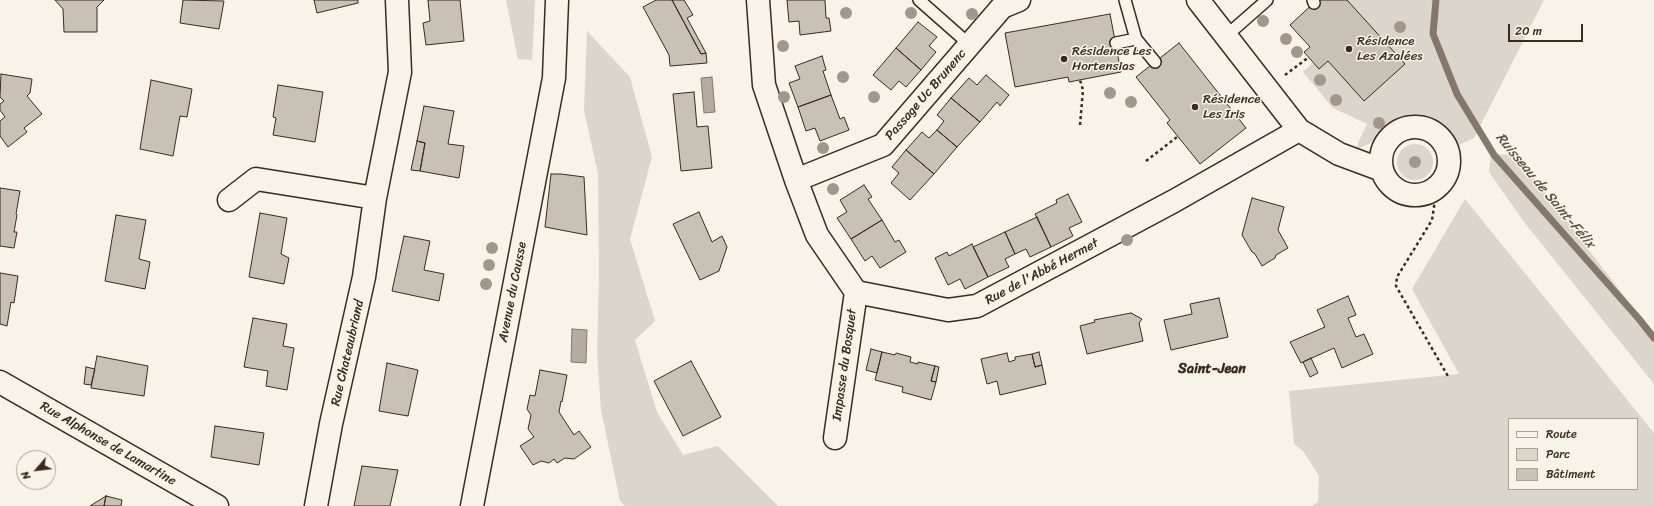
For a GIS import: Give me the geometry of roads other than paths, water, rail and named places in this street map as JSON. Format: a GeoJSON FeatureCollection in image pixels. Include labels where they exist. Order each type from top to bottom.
{"type":"FeatureCollection","features":[{"type":"Feature","properties":{"kind":"street","name":"Rue Chateaubriand"},"geometry":{"type":"LineString","coordinates":[[316,506],[331,424],[364,277],[375,198],[400,72],[396,0]]}},
{"type":"Feature","properties":{"kind":"street","name":"Avenue du Causse"},"geometry":{"type":"LineString","coordinates":[[472,506],[554,78],[557,0]]}},
{"type":"Feature","properties":{"kind":"street"},"geometry":{"type":"LineString","coordinates":[[758,0],[764,85],[796,180],[817,235],[856,292]]}},
{"type":"Feature","properties":{"kind":"street","name":"Passage Uc Brunenc"},"geometry":{"type":"LineString","coordinates":[[796,180],[883,145],[970,46],[1002,7],[1019,0]]}},
{"type":"Feature","properties":{"kind":"street"},"geometry":{"type":"LineString","coordinates":[[1198,0],[1299,130],[1338,154],[1382,170],[1387,180],[1395,188],[1405,193],[1416,195],[1427,193],[1437,187],[1444,178],[1448,168],[1449,157],[1439,137],[1430,131],[1420,128],[1408,128],[1398,131],[1390,138],[1384,148],[1381,159],[1382,170]]}},
{"type":"Feature","properties":{"kind":"street","name":"Rue de l'Abbé Hermet"},"geometry":{"type":"LineString","coordinates":[[856,292],[948,310],[977,306],[1174,201],[1299,130]]}},
{"type":"Feature","properties":{"kind":"street"},"geometry":{"type":"LineString","coordinates":[[229,200],[256,178],[375,198]]}},
{"type":"Feature","properties":{"kind":"street","name":"Impasse du Bosquet"},"geometry":{"type":"LineString","coordinates":[[835,438],[856,292]]}},
{"type":"Feature","properties":{"kind":"street","name":"Rue Alphonse de Lamartine"},"geometry":{"type":"LineString","coordinates":[[0,382],[217,506]]}},
{"type":"Feature","properties":{"kind":"lane"},"geometry":{"type":"LineString","coordinates":[[919,0],[970,46]]}},
{"type":"Feature","properties":{"kind":"lane"},"geometry":{"type":"LineString","coordinates":[[1125,0],[1136,39],[1156,62]]}},
{"type":"Feature","properties":{"kind":"lane"},"geometry":{"type":"LineString","coordinates":[[1226,36],[1267,0]]}},
{"type":"Feature","properties":{"kind":"lane"},"geometry":{"type":"LineString","coordinates":[[1116,43],[1136,39]]}},
{"type":"Feature","properties":{"kind":"waterway","name":"Ruisseau de Saint-Félix"},"geometry":{"type":"LineString","coordinates":[[1436,0],[1433,34],[1457,94],[1494,155],[1639,319],[1654,338]]}},
{"type":"Feature","properties":{"kind":"place","name":"Résidence Les Azalées"},"geometry":{"type":"Point","coordinates":[1349,49]}},
{"type":"Feature","properties":{"kind":"place","name":"Résidence Les Hortensias"},"geometry":{"type":"Point","coordinates":[1064,59]}},
{"type":"Feature","properties":{"kind":"place","name":"Résidence Les Iris"},"geometry":{"type":"Point","coordinates":[1195,107]}},
{"type":"Feature","properties":{"kind":"district","name":"Saint-Jean"},"geometry":{"type":"Point","coordinates":[1212,369]}}]}
